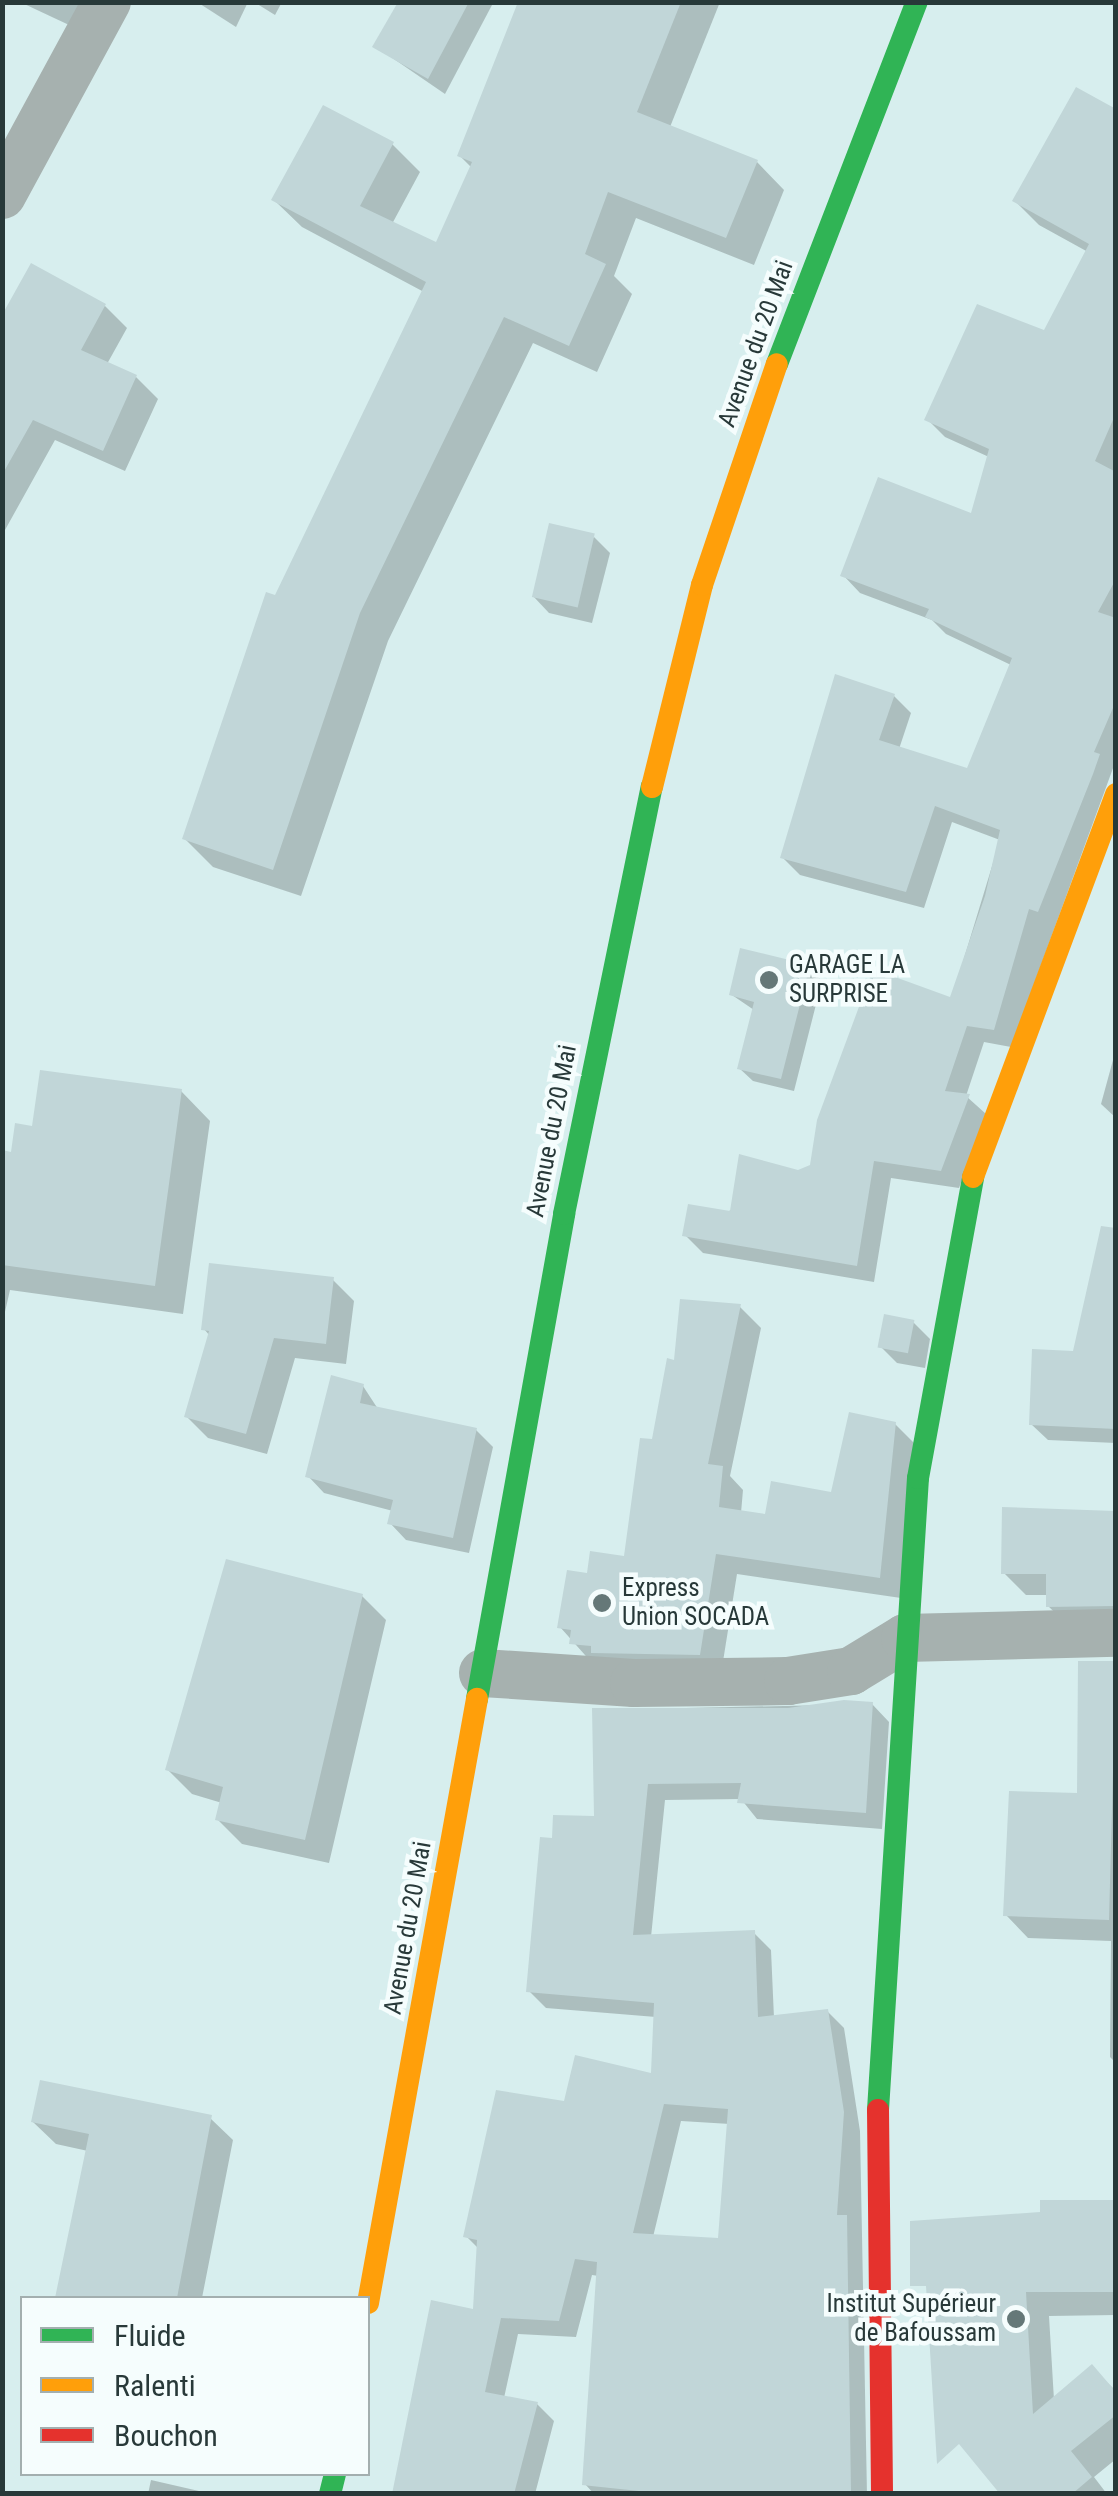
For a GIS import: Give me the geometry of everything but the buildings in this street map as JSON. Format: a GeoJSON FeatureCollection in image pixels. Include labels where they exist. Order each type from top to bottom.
{"type":"FeatureCollection","features":[{"type":"Feature","properties":{"kind":"main road","name":"Avenue du 20 Mai"},"geometry":{"type":"LineString","coordinates":[[369,2296],[603,1011],[702,585],[771,380],[917,2]]}},
{"type":"Feature","properties":{"kind":"main road"},"geometry":{"type":"LineString","coordinates":[[882,2494],[877,2130],[904,1638],[918,1478],[970,1184],[1116,794]]}},
{"type":"Feature","properties":{"kind":"street"},"geometry":{"type":"LineString","coordinates":[[2,195],[107,2]]}},
{"type":"Feature","properties":{"kind":"street"},"geometry":{"type":"LineString","coordinates":[[483,1673],[634,1683],[788,1681],[850,1671],[904,1638],[1116,1633]]}},
{"type":"Feature","properties":{"kind":"traffic: fast"},"geometry":{"type":"LineString","coordinates":[[777,364],[917,2]]}},
{"type":"Feature","properties":{"kind":"traffic: fast"},"geometry":{"type":"LineString","coordinates":[[477,1699],[564,1214],[652,787]]}},
{"type":"Feature","properties":{"kind":"traffic: fast"},"geometry":{"type":"LineString","coordinates":[[878,2110],[918,1478],[973,1177]]}},
{"type":"Feature","properties":{"kind":"traffic: fast"},"geometry":{"type":"LineString","coordinates":[[330,2494],[334,2476]]}},
{"type":"Feature","properties":{"kind":"traffic: slow"},"geometry":{"type":"LineString","coordinates":[[652,787],[702,585],[777,364]]}},
{"type":"Feature","properties":{"kind":"traffic: slow"},"geometry":{"type":"LineString","coordinates":[[973,1177],[1116,794]]}},
{"type":"Feature","properties":{"kind":"traffic: slow"},"geometry":{"type":"LineString","coordinates":[[369,2296],[477,1699]]}},
{"type":"Feature","properties":{"kind":"traffic: jam"},"geometry":{"type":"LineString","coordinates":[[878,2110],[882,2494]]}},
{"type":"Feature","properties":{"kind":"place","name":"GARAGE LA SURPRISE"},"geometry":{"type":"Point","coordinates":[769,980]}},
{"type":"Feature","properties":{"kind":"place","name":"Express Union SOCADA"},"geometry":{"type":"Point","coordinates":[602,1603]}},
{"type":"Feature","properties":{"kind":"place","name":"Institut Supérieur de Bafoussam"},"geometry":{"type":"Point","coordinates":[1016,2319]}}]}
